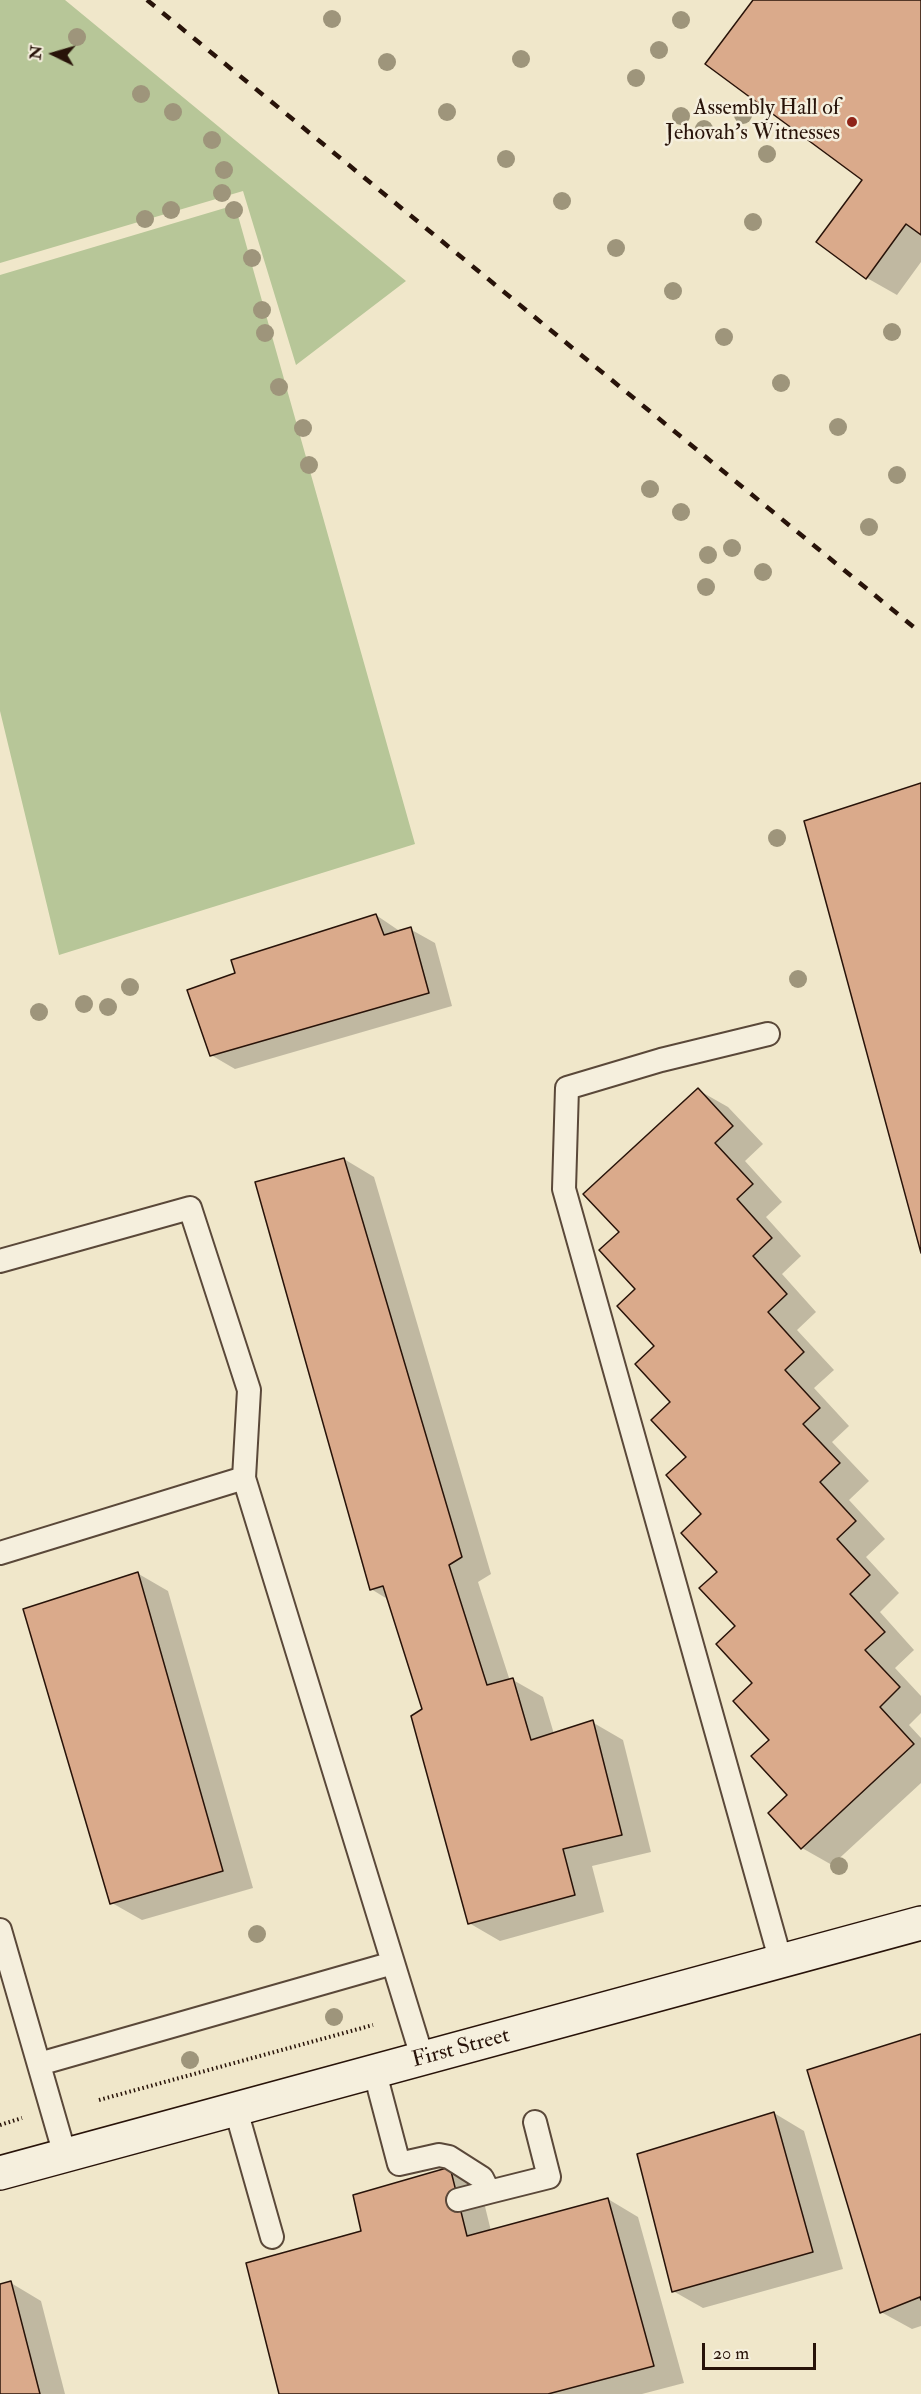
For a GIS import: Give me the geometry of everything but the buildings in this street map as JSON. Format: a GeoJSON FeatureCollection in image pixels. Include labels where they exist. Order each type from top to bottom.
{"type":"FeatureCollection","features":[{"type":"Feature","properties":{"kind":"street","name":"First Street"},"geometry":{"type":"LineString","coordinates":[[0,2173],[921,1923]]}},
{"type":"Feature","properties":{"kind":"lane"},"geometry":{"type":"LineString","coordinates":[[768,1034],[661,1060],[567,1088],[564,1189],[781,1962]]}},
{"type":"Feature","properties":{"kind":"lane"},"geometry":{"type":"LineString","coordinates":[[0,1261],[190,1208],[249,1390],[244,1478],[423,2060]]}},
{"type":"Feature","properties":{"kind":"lane"},"geometry":{"type":"LineString","coordinates":[[0,1553],[244,1478]]}},
{"type":"Feature","properties":{"kind":"lane"},"geometry":{"type":"LineString","coordinates":[[0,1930],[65,2155]]}},
{"type":"Feature","properties":{"kind":"lane"},"geometry":{"type":"LineString","coordinates":[[39,2064],[393,1964]]}},
{"type":"Feature","properties":{"kind":"lane"},"geometry":{"type":"LineString","coordinates":[[375,2073],[401,2172],[439,2155],[450,2157],[482,2178],[489,2192]]}},
{"type":"Feature","properties":{"kind":"lane"},"geometry":{"type":"LineString","coordinates":[[236,2110],[272,2237]]}},
{"type":"Feature","properties":{"kind":"lane"},"geometry":{"type":"LineString","coordinates":[[458,2200],[549,2177],[535,2122]]}},
{"type":"Feature","properties":{"kind":"path"},"geometry":{"type":"LineString","coordinates":[[99,2100],[374,2025]]}},
{"type":"Feature","properties":{"kind":"path"},"geometry":{"type":"LineString","coordinates":[[0,2125],[22,2118]]}},
{"type":"Feature","properties":{"kind":"green space"},"geometry":{"type":"Polygon","coordinates":[[[0,0],[65,0],[406,281],[296,365],[243,191],[0,263],[0,0]]]}},
{"type":"Feature","properties":{"kind":"green space"},"geometry":{"type":"Polygon","coordinates":[[[235,205],[415,844],[59,955],[0,711],[0,275],[235,205]]]}},
{"type":"Feature","properties":{"kind":"railway"},"geometry":{"type":"LineString","coordinates":[[147,0],[921,633]]}},
{"type":"Feature","properties":{"kind":"place","name":"Assembly Hall of Jehovah's Witnesses"},"geometry":{"type":"Point","coordinates":[852,122]}}]}
